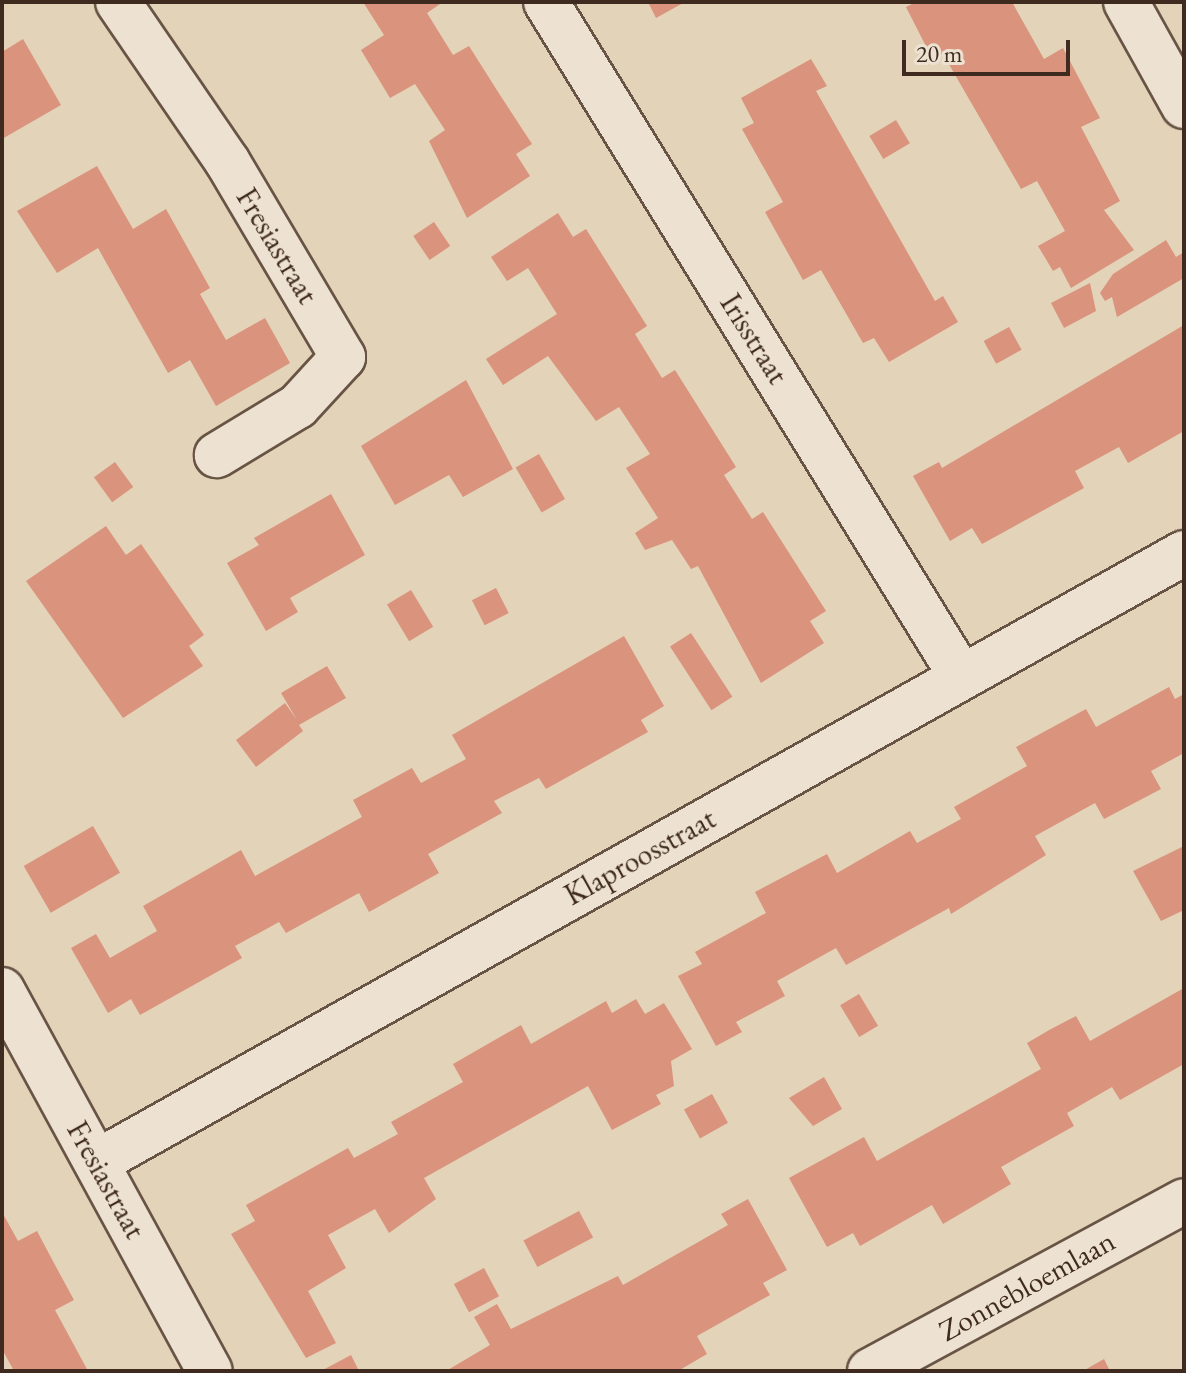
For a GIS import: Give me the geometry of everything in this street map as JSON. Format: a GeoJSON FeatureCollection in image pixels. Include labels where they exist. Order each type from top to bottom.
{"type":"FeatureCollection","features":[{"type":"Feature","properties":{"kind":"street","name":"Fresiastraat"},"geometry":{"type":"LineString","coordinates":[[118,2],[227,161],[343,357],[298,406],[217,455]]}},
{"type":"Feature","properties":{"kind":"street","name":"Irisstraat"},"geometry":{"type":"LineString","coordinates":[[546,2],[961,676]]}},
{"type":"Feature","properties":{"kind":"street"},"geometry":{"type":"LineString","coordinates":[[1126,2],[1184,106]]}},
{"type":"Feature","properties":{"kind":"street","name":"Klaproosstraat"},"geometry":{"type":"LineString","coordinates":[[97,1162],[1184,553]]}},
{"type":"Feature","properties":{"kind":"street","name":"Fresiastraat"},"geometry":{"type":"LineString","coordinates":[[2,990],[210,1371]]}},
{"type":"Feature","properties":{"kind":"street","name":"Zonnebloemlaan"},"geometry":{"type":"LineString","coordinates":[[877,1370],[1184,1201]]}},
{"type":"Feature","properties":{"kind":"building"},"geometry":{"type":"Polygon","coordinates":[[[363,2],[443,2],[427,13],[453,55],[469,46],[532,144],[516,154],[530,176],[467,218],[429,141],[445,130],[415,84],[390,98],[361,50],[384,35],[363,2]]]}},
{"type":"Feature","properties":{"kind":"building"},"geometry":{"type":"Polygon","coordinates":[[[648,2],[685,2],[656,18],[648,2]]]}},
{"type":"Feature","properties":{"kind":"building"},"geometry":{"type":"Polygon","coordinates":[[[916,2],[1012,2],[1044,59],[1063,48],[1100,118],[1081,127],[1120,201],[1104,210],[1134,250],[1071,288],[1060,267],[1053,271],[1038,246],[1065,231],[1037,181],[1021,189],[943,54],[933,60],[906,7],[916,2]]]}},
{"type":"Feature","properties":{"kind":"building"},"geometry":{"type":"Polygon","coordinates":[[[23,39],[61,105],[2,139],[2,52],[23,39]]]}},
{"type":"Feature","properties":{"kind":"building"},"geometry":{"type":"Polygon","coordinates":[[[811,59],[827,86],[816,91],[935,301],[943,296],[958,322],[889,362],[874,338],[863,343],[821,270],[803,280],[765,212],[783,202],[742,129],[754,123],[741,98],[811,59]]]}},
{"type":"Feature","properties":{"kind":"building"},"geometry":{"type":"Polygon","coordinates":[[[896,120],[910,143],[883,159],[869,136],[896,120]]]}},
{"type":"Feature","properties":{"kind":"building"},"geometry":{"type":"Polygon","coordinates":[[[97,166],[133,229],[166,209],[210,288],[200,294],[226,340],[265,318],[290,363],[216,406],[190,360],[168,373],[98,248],[57,273],[17,211],[97,166]]]}},
{"type":"Feature","properties":{"kind":"building"},"geometry":{"type":"Polygon","coordinates":[[[558,213],[573,237],[586,229],[647,326],[635,334],[662,378],[675,370],[736,467],[724,475],[752,519],[763,512],[826,611],[810,621],[824,643],[761,683],[698,566],[691,569],[672,540],[645,550],[635,533],[658,518],[626,468],[650,454],[619,407],[596,421],[548,356],[503,385],[486,359],[557,314],[528,268],[507,281],[491,257],[558,213]]]}},
{"type":"Feature","properties":{"kind":"building"},"geometry":{"type":"Polygon","coordinates":[[[434,222],[450,246],[429,260],[413,236],[434,222]]]}},
{"type":"Feature","properties":{"kind":"building"},"geometry":{"type":"Polygon","coordinates":[[[1166,240],[1176,257],[1184,252],[1184,278],[1117,317],[1112,297],[1105,301],[1100,293],[1113,274],[1166,240]]]}},
{"type":"Feature","properties":{"kind":"building"},"geometry":{"type":"Polygon","coordinates":[[[1090,283],[1096,311],[1064,328],[1051,303],[1090,283]]]}},
{"type":"Feature","properties":{"kind":"building"},"geometry":{"type":"Polygon","coordinates":[[[1184,325],[1184,431],[1128,463],[1119,447],[1075,471],[1084,488],[982,544],[972,528],[950,541],[913,476],[939,462],[942,468],[1184,325]]]}},
{"type":"Feature","properties":{"kind":"building"},"geometry":{"type":"Polygon","coordinates":[[[1009,327],[1022,350],[996,364],[984,341],[1009,327]]]}},
{"type":"Feature","properties":{"kind":"building"},"geometry":{"type":"Polygon","coordinates":[[[466,380],[513,469],[463,497],[449,475],[395,505],[361,446],[466,380]]]}},
{"type":"Feature","properties":{"kind":"building"},"geometry":{"type":"Polygon","coordinates":[[[539,454],[565,499],[542,513],[516,468],[539,454]]]}},
{"type":"Feature","properties":{"kind":"building"},"geometry":{"type":"Polygon","coordinates":[[[115,462],[133,487],[112,502],[94,477],[115,462]]]}},
{"type":"Feature","properties":{"kind":"building"},"geometry":{"type":"Polygon","coordinates":[[[331,494],[365,555],[290,598],[298,612],[266,631],[227,563],[259,545],[254,538],[331,494]]]}},
{"type":"Feature","properties":{"kind":"building"},"geometry":{"type":"Polygon","coordinates":[[[106,526],[126,555],[141,544],[204,635],[189,646],[203,666],[123,718],[26,581],[106,526]]]}},
{"type":"Feature","properties":{"kind":"building"},"geometry":{"type":"Polygon","coordinates":[[[496,588],[509,613],[485,625],[472,600],[496,588]]]}},
{"type":"Feature","properties":{"kind":"building"},"geometry":{"type":"Polygon","coordinates":[[[411,590],[433,627],[409,641],[387,604],[411,590]]]}},
{"type":"Feature","properties":{"kind":"building"},"geometry":{"type":"Polygon","coordinates":[[[691,633],[732,697],[711,710],[670,647],[691,633]]]}},
{"type":"Feature","properties":{"kind":"building"},"geometry":{"type":"Polygon","coordinates":[[[624,636],[664,706],[641,720],[648,732],[546,789],[539,778],[494,801],[502,813],[428,854],[439,873],[369,912],[359,893],[286,933],[279,922],[235,946],[242,958],[140,1015],[131,999],[108,1013],[71,948],[96,934],[110,958],[157,931],[143,906],[241,850],[255,876],[362,817],[353,800],[412,768],[421,783],[466,759],[452,735],[624,636]]]}},
{"type":"Feature","properties":{"kind":"building"},"geometry":{"type":"Polygon","coordinates":[[[327,666],[346,698],[299,725],[303,731],[256,767],[236,740],[285,703],[297,720],[281,693],[327,666]]]}},
{"type":"Feature","properties":{"kind":"building"},"geometry":{"type":"Polygon","coordinates":[[[1169,687],[1175,699],[1184,694],[1184,753],[1151,771],[1161,789],[1104,819],[1095,803],[1035,836],[1046,855],[951,914],[949,908],[846,965],[836,948],[777,981],[785,996],[736,1022],[742,1032],[716,1046],[678,976],[702,964],[695,952],[766,913],[755,892],[827,854],[837,873],[910,831],[917,843],[961,819],[954,807],[1027,766],[1016,747],[1086,709],[1096,727],[1169,687]]]}},
{"type":"Feature","properties":{"kind":"building"},"geometry":{"type":"Polygon","coordinates":[[[93,826],[120,873],[51,913],[24,866],[93,826]]]}},
{"type":"Feature","properties":{"kind":"building"},"geometry":{"type":"Polygon","coordinates":[[[1184,846],[1184,910],[1161,921],[1133,871],[1184,846]]]}},
{"type":"Feature","properties":{"kind":"building"},"geometry":{"type":"Polygon","coordinates":[[[1184,988],[1184,1064],[1120,1100],[1112,1087],[1067,1113],[1074,1126],[1001,1167],[1011,1184],[943,1224],[932,1205],[860,1246],[853,1233],[827,1247],[789,1178],[864,1137],[877,1161],[1041,1069],[1027,1043],[1051,1029],[1076,1016],[1090,1041],[1184,988]]]}},
{"type":"Feature","properties":{"kind":"building"},"geometry":{"type":"Polygon","coordinates":[[[859,994],[878,1026],[859,1037],[840,1005],[859,994]]]}},
{"type":"Feature","properties":{"kind":"building"},"geometry":{"type":"Polygon","coordinates":[[[636,999],[645,1014],[664,1003],[692,1049],[671,1061],[674,1086],[656,1095],[661,1104],[612,1130],[588,1086],[424,1178],[436,1199],[389,1233],[375,1209],[328,1235],[346,1268],[308,1291],[336,1343],[306,1358],[231,1234],[255,1221],[246,1205],[348,1148],[354,1158],[398,1134],[391,1122],[463,1082],[453,1064],[521,1025],[531,1044],[606,1001],[612,1013],[636,999]]]}},
{"type":"Feature","properties":{"kind":"building"},"geometry":{"type":"Polygon","coordinates":[[[824,1077],[842,1109],[813,1126],[789,1098],[824,1077]]]}},
{"type":"Feature","properties":{"kind":"building"},"geometry":{"type":"Polygon","coordinates":[[[712,1094],[728,1123],[700,1138],[684,1110],[712,1094]]]}},
{"type":"Feature","properties":{"kind":"building"},"geometry":{"type":"Polygon","coordinates":[[[748,1199],[787,1270],[763,1283],[770,1295],[697,1336],[707,1354],[678,1371],[446,1371],[490,1345],[474,1317],[497,1304],[511,1329],[618,1276],[623,1285],[728,1225],[721,1214],[748,1199]]]}},
{"type":"Feature","properties":{"kind":"building"},"geometry":{"type":"Polygon","coordinates":[[[579,1211],[593,1237],[537,1267],[523,1241],[579,1211]]]}},
{"type":"Feature","properties":{"kind":"building"},"geometry":{"type":"Polygon","coordinates":[[[2,1212],[18,1241],[37,1231],[74,1300],[55,1310],[88,1371],[14,1371],[2,1349],[2,1212]]]}},
{"type":"Feature","properties":{"kind":"building"},"geometry":{"type":"Polygon","coordinates":[[[484,1268],[499,1296],[469,1312],[454,1284],[484,1268]]]}},
{"type":"Feature","properties":{"kind":"building"},"geometry":{"type":"Polygon","coordinates":[[[351,1355],[359,1371],[321,1371],[351,1355]]]}},
{"type":"Feature","properties":{"kind":"building"},"geometry":{"type":"Polygon","coordinates":[[[1104,1359],[1110,1371],[1083,1371],[1104,1359]]]}}]}
